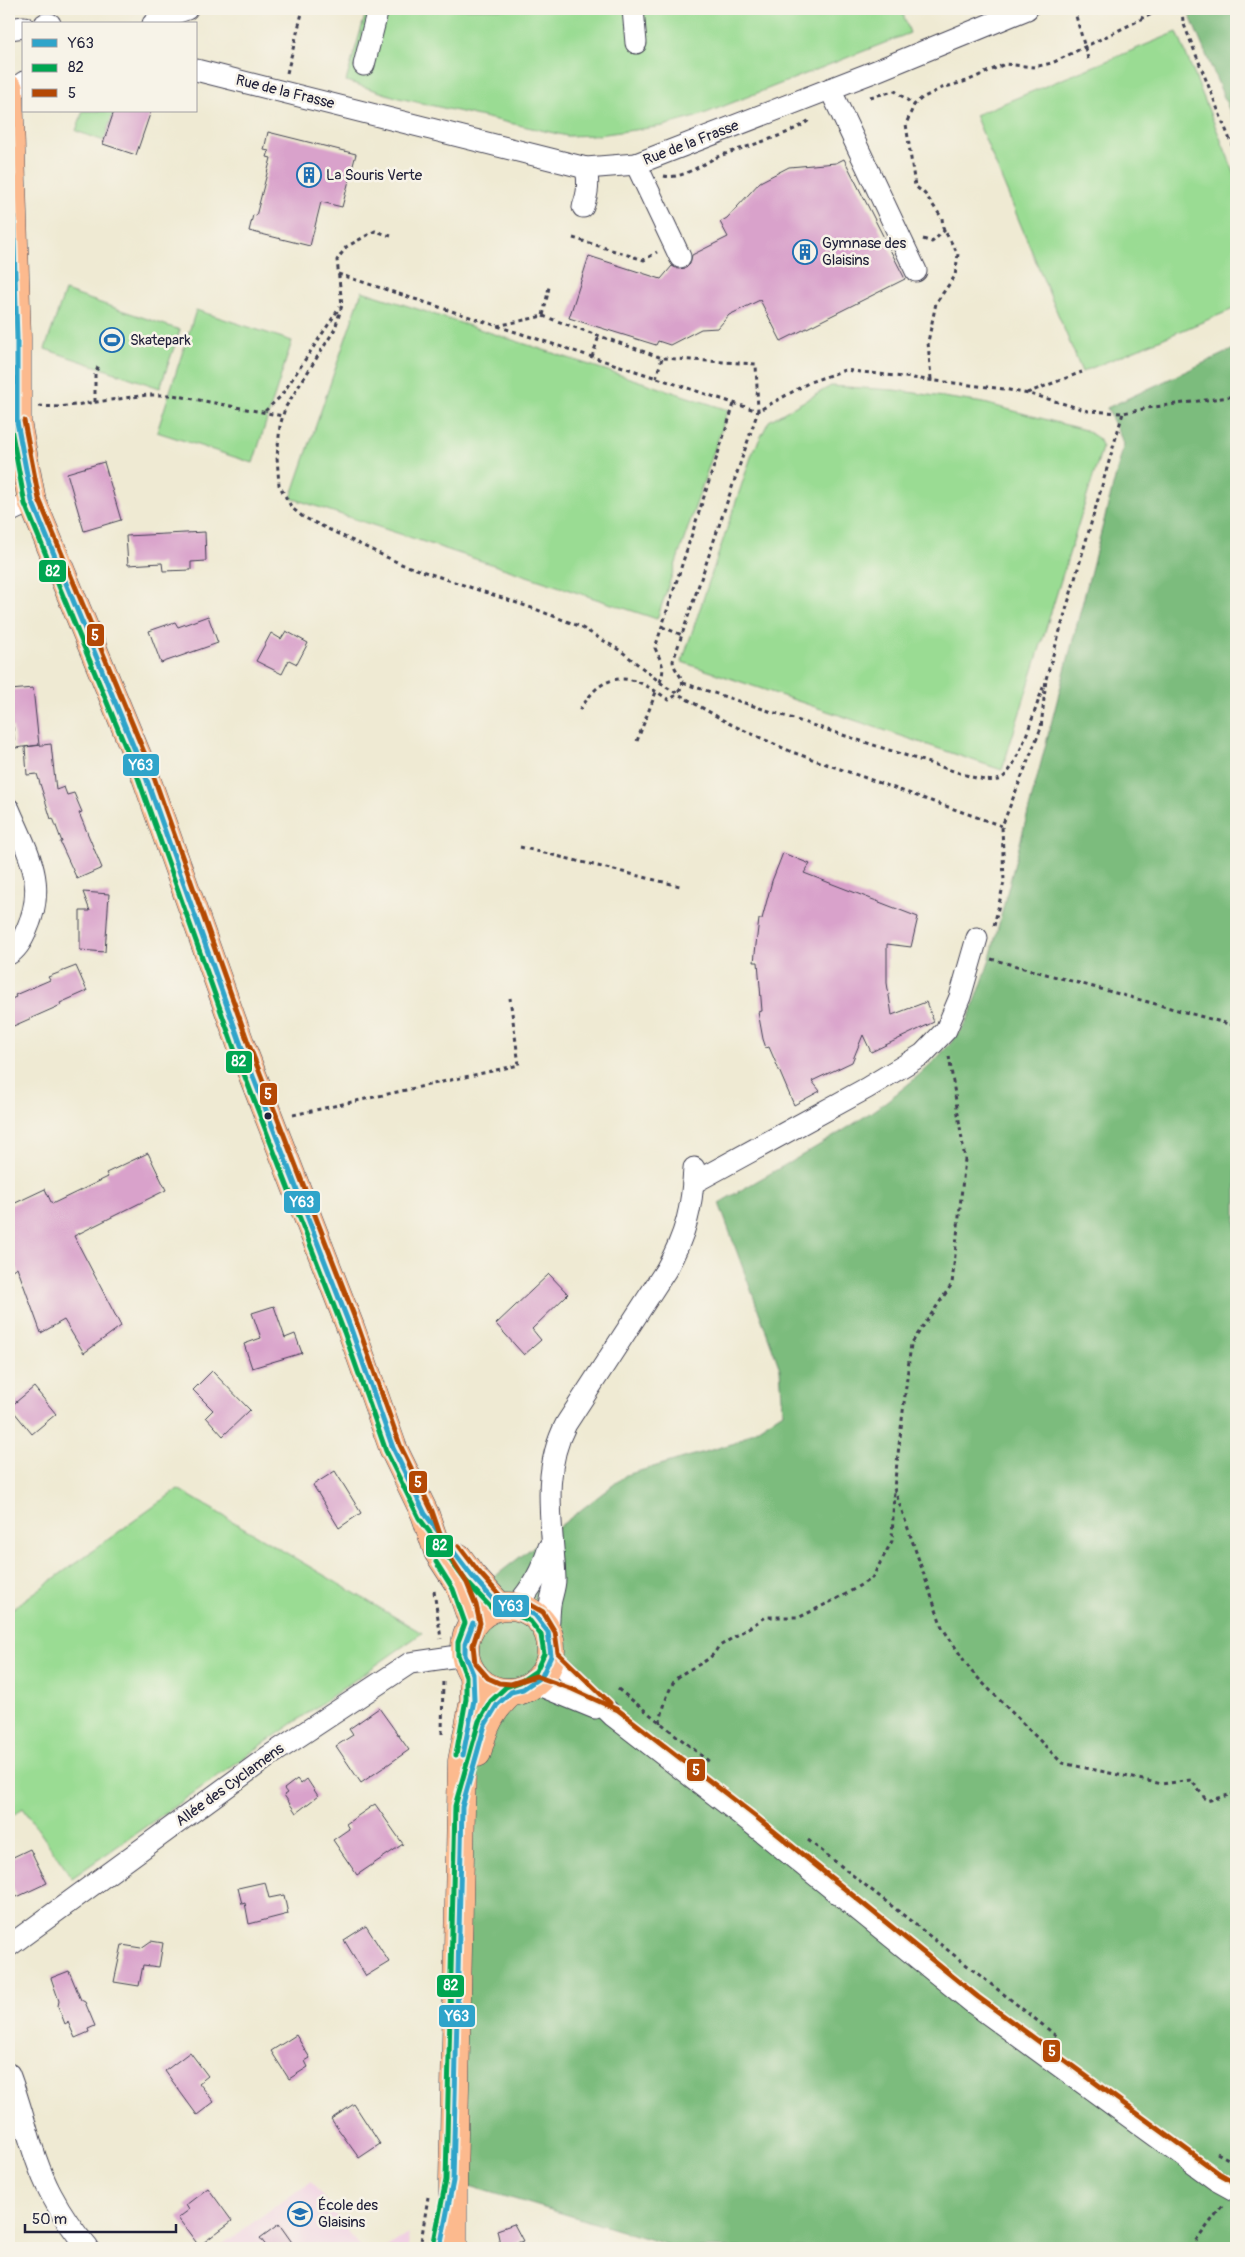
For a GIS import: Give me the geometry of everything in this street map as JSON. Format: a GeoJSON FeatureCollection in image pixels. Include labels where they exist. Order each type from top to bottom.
{"type":"FeatureCollection","features":[{"type":"Feature","properties":{"kind":"main road"},"geometry":{"type":"LineString","coordinates":[[14,88],[17,385],[13,420],[20,506],[144,772],[244,1055],[271,1120],[351,1329],[393,1448],[425,1514],[438,1552],[460,1586],[473,1623]]}},
{"type":"Feature","properties":{"kind":"main road"},"geometry":{"type":"LineString","coordinates":[[425,1514],[472,1576],[507,1606],[535,1615],[549,1644],[542,1676],[522,1687],[497,1705],[485,1725],[462,1807]]}},
{"type":"Feature","properties":{"kind":"main road"},"geometry":{"type":"LineString","coordinates":[[440,2248],[441,2185],[462,1807],[462,1761],[474,1700],[461,1662],[473,1623],[484,1612],[507,1606]]}},
{"type":"Feature","properties":{"kind":"main road"},"geometry":{"type":"LineString","coordinates":[[461,1662],[484,1684],[497,1690],[522,1687]]}},
{"type":"Feature","properties":{"kind":"main road"},"geometry":{"type":"LineString","coordinates":[[441,2185],[453,2248]]}},
{"type":"Feature","properties":{"kind":"street"},"geometry":{"type":"LineString","coordinates":[[155,22],[187,9]]}},
{"type":"Feature","properties":{"kind":"street"},"geometry":{"type":"LineString","coordinates":[[364,64],[378,9]]}},
{"type":"Feature","properties":{"kind":"street"},"geometry":{"type":"LineString","coordinates":[[633,9],[636,43]]}},
{"type":"Feature","properties":{"kind":"street","name":"Rue de la Frasse"},"geometry":{"type":"LineString","coordinates":[[198,71],[586,168],[636,164],[830,89],[1027,9]]}},
{"type":"Feature","properties":{"kind":"street"},"geometry":{"type":"LineString","coordinates":[[9,29],[22,27]]}},
{"type":"Feature","properties":{"kind":"street"},"geometry":{"type":"LineString","coordinates":[[830,89],[916,271]]}},
{"type":"Feature","properties":{"kind":"street"},"geometry":{"type":"LineString","coordinates":[[636,164],[676,249]]}},
{"type":"Feature","properties":{"kind":"street"},"geometry":{"type":"LineString","coordinates":[[583,207],[588,191],[586,168]]}},
{"type":"Feature","properties":{"kind":"street"},"geometry":{"type":"LineString","coordinates":[[9,809],[32,864],[37,884],[34,912],[22,941],[9,954]]}},
{"type":"Feature","properties":{"kind":"street"},"geometry":{"type":"LineString","coordinates":[[980,942],[946,1030],[923,1054],[694,1176],[688,1220],[679,1246],[666,1270],[560,1437],[552,1462],[550,1474],[551,1540],[555,1581],[550,1604],[549,1644],[613,1716],[750,1822],[973,2003],[1216,2180],[1235,2190]]}},
{"type":"Feature","properties":{"kind":"street"},"geometry":{"type":"LineString","coordinates":[[507,1606],[530,1590],[542,1569],[551,1540]]}},
{"type":"Feature","properties":{"kind":"street","name":"Allée des Cyclamens"},"geometry":{"type":"LineString","coordinates":[[9,1946],[286,1745],[410,1663],[461,1662]]}},
{"type":"Feature","properties":{"kind":"street"},"geometry":{"type":"LineString","coordinates":[[522,1687],[569,1696],[613,1716]]}},
{"type":"Feature","properties":{"kind":"street"},"geometry":{"type":"LineString","coordinates":[[9,2074],[18,2127],[50,2194],[74,2231],[88,2248]]}},
{"type":"Feature","properties":{"kind":"path"},"geometry":{"type":"LineString","coordinates":[[286,76],[303,9]]}},
{"type":"Feature","properties":{"kind":"path"},"geometry":{"type":"LineString","coordinates":[[1074,9],[1089,62]]}},
{"type":"Feature","properties":{"kind":"path"},"geometry":{"type":"LineString","coordinates":[[1142,20],[1146,9]]}},
{"type":"Feature","properties":{"kind":"path"},"geometry":{"type":"LineString","coordinates":[[931,379],[928,342],[936,303],[955,276],[958,254],[943,228],[942,218],[926,194],[915,186],[906,124],[914,105],[922,98],[942,88],[967,82],[1005,64],[1034,67],[1052,63],[1162,9]]}},
{"type":"Feature","properties":{"kind":"path"},"geometry":{"type":"LineString","coordinates":[[1182,9],[1183,22],[1236,155]]}},
{"type":"Feature","properties":{"kind":"path"},"geometry":{"type":"LineString","coordinates":[[865,97],[895,91],[914,105]]}},
{"type":"Feature","properties":{"kind":"path"},"geometry":{"type":"LineString","coordinates":[[391,236],[375,231],[346,247],[337,260],[342,305],[335,329],[285,408],[283,416],[277,457],[279,485],[292,508],[303,516],[401,564],[535,609],[579,626],[621,652],[677,693],[730,724],[792,752],[1002,826]]}},
{"type":"Feature","properties":{"kind":"path"},"geometry":{"type":"LineString","coordinates":[[573,238],[644,260],[676,249]]}},
{"type":"Feature","properties":{"kind":"path"},"geometry":{"type":"LineString","coordinates":[[338,274],[758,411],[810,382],[845,370],[931,379],[1026,394],[1088,411],[1123,413],[1154,406],[1236,396]]}},
{"type":"Feature","properties":{"kind":"path"},"geometry":{"type":"LineString","coordinates":[[543,316],[549,286]]}},
{"type":"Feature","properties":{"kind":"path"},"geometry":{"type":"LineString","coordinates":[[266,412],[281,396],[342,305]]}},
{"type":"Feature","properties":{"kind":"path"},"geometry":{"type":"LineString","coordinates":[[496,326],[543,316],[662,358],[756,364],[758,411],[674,661],[674,667],[682,677],[683,684],[669,700],[638,680],[616,680],[599,686],[579,710]]}},
{"type":"Feature","properties":{"kind":"path"},"geometry":{"type":"LineString","coordinates":[[592,357],[599,336]]}},
{"type":"Feature","properties":{"kind":"path"},"geometry":{"type":"LineString","coordinates":[[656,378],[662,358]]}},
{"type":"Feature","properties":{"kind":"path"},"geometry":{"type":"LineString","coordinates":[[95,402],[95,374],[99,365]]}},
{"type":"Feature","properties":{"kind":"path"},"geometry":{"type":"LineString","coordinates":[[1026,394],[1082,372]]}},
{"type":"Feature","properties":{"kind":"path"},"geometry":{"type":"LineString","coordinates":[[17,385],[35,383],[38,406],[60,407],[147,395],[173,395],[283,416]]}},
{"type":"Feature","properties":{"kind":"path"},"geometry":{"type":"LineString","coordinates":[[660,682],[664,673],[664,665],[655,648],[734,404]]}},
{"type":"Feature","properties":{"kind":"path"},"geometry":{"type":"LineString","coordinates":[[683,684],[972,777],[1001,779],[1006,775],[1020,750],[1046,679],[1123,413]]}},
{"type":"Feature","properties":{"kind":"path"},"geometry":{"type":"LineString","coordinates":[[662,627],[682,635]]}},
{"type":"Feature","properties":{"kind":"path"},"geometry":{"type":"LineString","coordinates":[[1046,679],[1040,728],[1002,826],[1004,882],[980,942],[1236,1026]]}},
{"type":"Feature","properties":{"kind":"path"},"geometry":{"type":"LineString","coordinates":[[637,741],[656,692]]}},
{"type":"Feature","properties":{"kind":"path"},"geometry":{"type":"LineString","coordinates":[[520,847],[680,886]]}},
{"type":"Feature","properties":{"kind":"path"},"geometry":{"type":"LineString","coordinates":[[271,1120],[519,1065],[510,998]]}},
{"type":"Feature","properties":{"kind":"path"},"geometry":{"type":"LineString","coordinates":[[660,1723],[663,1709],[675,1679],[714,1656],[718,1647],[766,1617],[800,1617],[846,1594],[872,1578],[892,1541],[894,1488],[911,1344],[952,1284],[965,1159],[946,1030]]}},
{"type":"Feature","properties":{"kind":"path"},"geometry":{"type":"LineString","coordinates":[[894,1488],[942,1627],[971,1671],[1062,1763],[1162,1784],[1191,1780],[1207,1801],[1236,1793]]}},
{"type":"Feature","properties":{"kind":"path"},"geometry":{"type":"LineString","coordinates":[[433,1584],[461,1662],[441,1742]]}},
{"type":"Feature","properties":{"kind":"path"},"geometry":{"type":"LineString","coordinates":[[616,1688],[714,1765]]}},
{"type":"Feature","properties":{"kind":"path"},"geometry":{"type":"LineString","coordinates":[[806,1838],[1059,2038]]}},
{"type":"Feature","properties":{"kind":"path"},"geometry":{"type":"LineString","coordinates":[[1210,2148],[1236,2163]]}},
{"type":"Feature","properties":{"kind":"path"},"geometry":{"type":"LineString","coordinates":[[420,2248],[441,2185]]}},
{"type":"Feature","properties":{"kind":"path"},"geometry":{"type":"LineString","coordinates":[[1191,2248],[1235,2190]]}},
{"type":"Feature","properties":{"kind":"shaded area","name":"École des Glaisins"},"geometry":{"type":"Polygon","coordinates":[[[311,2181],[360,2248],[217,2248],[311,2181]]]}},
{"type":"Feature","properties":{"kind":"shaded area","name":"École des Glaisins"},"geometry":{"type":"Polygon","coordinates":[[[408,2234],[409,2248],[385,2248],[408,2234]]]}},
{"type":"Feature","properties":{"kind":"green space"},"geometry":{"type":"Polygon","coordinates":[[[367,9],[901,9],[910,33],[696,117],[663,126],[598,135],[567,136],[399,98],[346,81],[367,9]]]}},
{"type":"Feature","properties":{"kind":"green space"},"geometry":{"type":"Polygon","coordinates":[[[1187,9],[1236,9],[1236,126],[1187,9]]]}},
{"type":"Feature","properties":{"kind":"green space"},"geometry":{"type":"Polygon","coordinates":[[[1177,32],[1236,177],[1236,308],[1082,372],[975,115],[1177,32]]]}},
{"type":"Feature","properties":{"kind":"green space"},"geometry":{"type":"Polygon","coordinates":[[[83,112],[114,112],[104,141],[76,131],[83,112]]]}},
{"type":"Feature","properties":{"kind":"green space","name":"Skatepark"},"geometry":{"type":"Polygon","coordinates":[[[65,291],[180,330],[160,388],[45,349],[65,291]]]}},
{"type":"Feature","properties":{"kind":"green space"},"geometry":{"type":"Polygon","coordinates":[[[362,291],[728,410],[657,619],[291,498],[362,291]]]}},
{"type":"Feature","properties":{"kind":"green space"},"geometry":{"type":"Polygon","coordinates":[[[196,310],[292,341],[253,463],[157,432],[196,310]]]}},
{"type":"Feature","properties":{"kind":"green space"},"geometry":{"type":"Polygon","coordinates":[[[1236,348],[1236,2248],[673,2248],[669,2245],[453,2181],[467,1598],[626,1475],[735,1443],[783,1412],[780,1369],[719,1203],[817,1147],[881,1105],[911,1082],[938,1057],[966,1023],[989,962],[1124,444],[1107,408],[1236,348]]]}},
{"type":"Feature","properties":{"kind":"green space"},"geometry":{"type":"Polygon","coordinates":[[[831,386],[894,390],[984,403],[1085,430],[1098,438],[1102,448],[1002,770],[682,662],[752,454],[769,421],[831,386]]]}},
{"type":"Feature","properties":{"kind":"green space"},"geometry":{"type":"Polygon","coordinates":[[[178,1489],[422,1633],[72,1878],[23,1808],[9,1818],[9,1611],[178,1489]]]}},
{"type":"Feature","properties":{"kind":"building"},"geometry":{"type":"Polygon","coordinates":[[[114,112],[151,112],[136,155],[103,144],[114,112]]]}},
{"type":"Feature","properties":{"kind":"building","name":"La Souris Verte"},"geometry":{"type":"Polygon","coordinates":[[[268,132],[356,154],[342,207],[321,202],[310,246],[249,231],[253,215],[256,216],[271,158],[267,157],[269,151],[264,150],[268,132]]]}},
{"type":"Feature","properties":{"kind":"building","name":"Gymnase des Glaisins"},"geometry":{"type":"Polygon","coordinates":[[[844,159],[905,279],[781,341],[760,300],[729,315],[718,328],[701,329],[670,345],[658,341],[656,345],[569,318],[589,256],[661,279],[672,266],[678,269],[686,268],[690,264],[692,255],[728,237],[720,222],[727,218],[760,182],[789,167],[836,163],[844,159]]]}},
{"type":"Feature","properties":{"kind":"building"},"geometry":{"type":"Polygon","coordinates":[[[104,462],[121,520],[84,531],[67,473],[104,462]]]}},
{"type":"Feature","properties":{"kind":"building"},"geometry":{"type":"Polygon","coordinates":[[[205,532],[206,561],[191,562],[191,570],[163,571],[162,563],[128,565],[126,536],[205,532]]]}},
{"type":"Feature","properties":{"kind":"building"},"geometry":{"type":"Polygon","coordinates":[[[208,616],[218,643],[161,663],[149,631],[175,622],[178,627],[208,616]]]}},
{"type":"Feature","properties":{"kind":"building"},"geometry":{"type":"Polygon","coordinates":[[[286,631],[308,643],[297,664],[289,660],[282,674],[256,661],[271,633],[281,639],[286,631]]]}},
{"type":"Feature","properties":{"kind":"building"},"geometry":{"type":"Polygon","coordinates":[[[33,688],[39,745],[15,748],[13,727],[10,727],[10,690],[33,688]]]}},
{"type":"Feature","properties":{"kind":"building"},"geometry":{"type":"Polygon","coordinates":[[[51,744],[56,790],[64,787],[67,795],[74,793],[82,812],[79,813],[102,868],[77,879],[60,842],[62,842],[53,818],[51,819],[37,774],[27,775],[25,747],[51,744]]]}},
{"type":"Feature","properties":{"kind":"building"},"geometry":{"type":"Polygon","coordinates":[[[783,853],[810,864],[804,873],[918,917],[911,947],[887,944],[887,983],[892,1015],[926,1002],[934,1022],[871,1052],[863,1035],[852,1062],[812,1081],[820,1091],[794,1105],[769,1047],[766,1048],[763,1039],[758,1012],[762,1011],[758,962],[754,962],[759,919],[762,919],[772,881],[783,853]]]}},
{"type":"Feature","properties":{"kind":"building"},"geometry":{"type":"Polygon","coordinates":[[[83,892],[109,894],[105,952],[80,950],[80,911],[90,911],[83,892]]]}},
{"type":"Feature","properties":{"kind":"building"},"geometry":{"type":"Polygon","coordinates":[[[76,966],[87,991],[60,1003],[61,1005],[9,1028],[9,1000],[16,997],[15,995],[50,980],[48,977],[76,966]]]}},
{"type":"Feature","properties":{"kind":"building"},"geometry":{"type":"Polygon","coordinates":[[[148,1153],[166,1190],[74,1236],[121,1326],[84,1353],[64,1320],[41,1333],[17,1267],[9,1272],[9,1206],[45,1189],[52,1204],[108,1177],[106,1173],[148,1153]]]}},
{"type":"Feature","properties":{"kind":"building"},"geometry":{"type":"Polygon","coordinates":[[[549,1274],[568,1294],[532,1329],[541,1340],[524,1355],[496,1324],[549,1274]]]}},
{"type":"Feature","properties":{"kind":"building"},"geometry":{"type":"Polygon","coordinates":[[[274,1306],[285,1338],[295,1334],[302,1353],[252,1368],[244,1344],[261,1338],[252,1313],[274,1306]]]}},
{"type":"Feature","properties":{"kind":"building"},"geometry":{"type":"Polygon","coordinates":[[[212,1371],[250,1410],[223,1436],[206,1417],[213,1410],[193,1390],[212,1371]]]}},
{"type":"Feature","properties":{"kind":"building"},"geometry":{"type":"Polygon","coordinates":[[[34,1387],[56,1414],[32,1434],[10,1407],[34,1387]]]}},
{"type":"Feature","properties":{"kind":"building"},"geometry":{"type":"Polygon","coordinates":[[[335,1471],[361,1513],[339,1528],[313,1485],[335,1471]]]}},
{"type":"Feature","properties":{"kind":"building"},"geometry":{"type":"Polygon","coordinates":[[[379,1708],[409,1750],[361,1783],[336,1746],[353,1735],[349,1729],[379,1708]]]}},
{"type":"Feature","properties":{"kind":"building"},"geometry":{"type":"Polygon","coordinates":[[[297,1779],[301,1784],[307,1779],[318,1796],[296,1813],[284,1795],[287,1793],[284,1789],[297,1779]]]}},
{"type":"Feature","properties":{"kind":"building"},"geometry":{"type":"Polygon","coordinates":[[[375,1804],[403,1844],[357,1875],[333,1840],[349,1829],[346,1824],[375,1804]]]}},
{"type":"Feature","properties":{"kind":"building"},"geometry":{"type":"Polygon","coordinates":[[[30,1849],[47,1883],[17,1897],[9,1879],[9,1859],[30,1849]]]}},
{"type":"Feature","properties":{"kind":"building"},"geometry":{"type":"Polygon","coordinates":[[[265,1882],[269,1898],[284,1895],[288,1914],[249,1924],[245,1903],[242,1904],[238,1888],[265,1882]]]}},
{"type":"Feature","properties":{"kind":"building"},"geometry":{"type":"Polygon","coordinates":[[[366,1926],[389,1962],[366,1976],[344,1940],[366,1926]]]}},
{"type":"Feature","properties":{"kind":"building"},"geometry":{"type":"Polygon","coordinates":[[[151,1941],[163,1943],[159,1967],[143,1965],[139,1986],[114,1982],[122,1945],[141,1948],[151,1941]]]}},
{"type":"Feature","properties":{"kind":"building"},"geometry":{"type":"Polygon","coordinates":[[[69,1971],[81,2000],[85,2002],[95,2026],[88,2029],[89,2032],[75,2038],[68,2022],[65,2024],[51,1978],[69,1971]]]}},
{"type":"Feature","properties":{"kind":"building"},"geometry":{"type":"Polygon","coordinates":[[[296,2035],[310,2058],[305,2061],[308,2067],[289,2079],[271,2051],[296,2035]]]}},
{"type":"Feature","properties":{"kind":"building"},"geometry":{"type":"Polygon","coordinates":[[[190,2052],[208,2076],[199,2083],[214,2102],[197,2115],[165,2071],[190,2052]]]}},
{"type":"Feature","properties":{"kind":"building"},"geometry":{"type":"Polygon","coordinates":[[[354,2104],[380,2144],[359,2158],[331,2119],[354,2104]]]}},
{"type":"Feature","properties":{"kind":"building"},"geometry":{"type":"Polygon","coordinates":[[[208,2188],[232,2221],[199,2246],[178,2218],[189,2210],[186,2205],[208,2188]]]}},
{"type":"Feature","properties":{"kind":"building"},"geometry":{"type":"Polygon","coordinates":[[[279,2224],[296,2248],[268,2248],[260,2238],[279,2224]]]}},
{"type":"Feature","properties":{"kind":"building"},"geometry":{"type":"Polygon","coordinates":[[[514,2224],[523,2241],[501,2248],[497,2230],[514,2224]]]}},
{"type":"Feature","properties":{"kind":"transit line","name":"Y63"},"geometry":{"type":"LineString","coordinates":[[9,89],[17,338],[17,422],[32,501],[144,772],[242,1048],[351,1329],[393,1448],[425,1514],[472,1576],[499,1606],[516,1606],[535,1615],[548,1632],[551,1656],[542,1676],[523,1689],[511,1692],[497,1705],[485,1725],[462,1807],[453,2181],[440,2248]]}},
{"type":"Feature","properties":{"kind":"transit line","name":"82"},"geometry":{"type":"LineString","coordinates":[[9,315],[10,423],[25,504],[137,775],[235,1051],[344,1332],[386,1451],[419,1518],[466,1581],[495,1612],[514,1614],[530,1621],[541,1635],[544,1654],[536,1671],[520,1682],[506,1687],[491,1701],[479,1721],[455,1806],[446,2180],[433,2247]]}},
{"type":"Feature","properties":{"kind":"transit line","name":"5"},"geometry":{"type":"LineString","coordinates":[[24,421],[39,499],[151,769],[249,1045],[358,1326],[400,1445],[432,1511],[445,1549],[467,1583],[476,1605],[480,1623],[473,1645],[475,1663],[488,1678],[499,1683],[511,1684],[536,1676],[572,1689],[618,1710],[755,1816],[978,1997],[1220,2174],[1236,2183]]}},
{"type":"Feature","properties":{"kind":"transit line","name":"5"},"geometry":{"type":"LineString","coordinates":[[459,1546],[502,1598],[524,1601],[543,1612],[555,1632],[558,1653],[610,1703]]}},
{"type":"Feature","properties":{"kind":"transit line","name":"82"},"geometry":{"type":"LineString","coordinates":[[436,1562],[453,1589],[465,1623],[458,1642],[458,1655],[466,1676],[466,1699],[456,1755]]}},
{"type":"Feature","properties":{"kind":"transit line","name":"Y63"},"geometry":{"type":"LineString","coordinates":[[463,1755],[474,1700],[473,1674],[465,1655],[465,1644],[473,1623]]}},
{"type":"Feature","properties":{"kind":"place","name":"La Souris Verte"},"geometry":{"type":"Point","coordinates":[309,175]}},
{"type":"Feature","properties":{"kind":"place","name":"Gymnase des Glaisins"},"geometry":{"type":"Point","coordinates":[805,252]}},
{"type":"Feature","properties":{"kind":"place","name":"Skatepark"},"geometry":{"type":"Point","coordinates":[112,340]}},
{"type":"Feature","properties":{"kind":"place","name":"École des Glaisins"},"geometry":{"type":"Point","coordinates":[300,2214]}}]}
